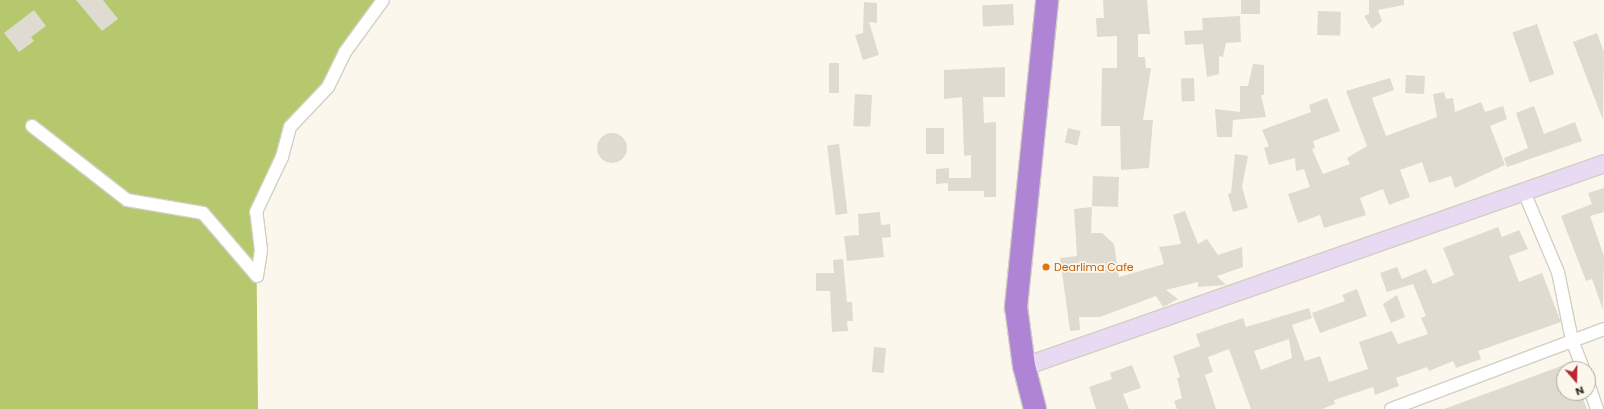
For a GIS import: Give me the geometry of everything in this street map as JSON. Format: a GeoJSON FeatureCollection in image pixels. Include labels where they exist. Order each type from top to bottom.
{"type":"FeatureCollection","features":[{"type":"Feature","properties":{"kind":"highway"},"geometry":{"type":"LineString","coordinates":[[1035,409],[1024,366],[1016,307],[1019,261],[1044,58],[1047,0]]}},
{"type":"Feature","properties":{"kind":"main road"},"geometry":{"type":"LineString","coordinates":[[1024,366],[1604,164]]}},
{"type":"Feature","properties":{"kind":"street"},"geometry":{"type":"LineString","coordinates":[[32,126],[127,200],[203,213],[257,276],[261,250],[256,212],[282,157],[290,127],[328,86],[345,52],[383,0]]}},
{"type":"Feature","properties":{"kind":"street"},"geometry":{"type":"LineString","coordinates":[[1524,192],[1558,272],[1572,340],[1580,361]]}},
{"type":"Feature","properties":{"kind":"street"},"geometry":{"type":"LineString","coordinates":[[1391,409],[1572,340],[1604,330]]}},
{"type":"Feature","properties":{"kind":"green space"},"geometry":{"type":"Polygon","coordinates":[[[0,0],[383,0],[328,87],[305,108],[256,212],[258,409],[0,409],[0,0]]]}},
{"type":"Feature","properties":{"kind":"building"},"geometry":{"type":"Polygon","coordinates":[[[76,0],[103,0],[118,19],[102,31],[76,0]]]}},
{"type":"Feature","properties":{"kind":"building"},"geometry":{"type":"Polygon","coordinates":[[[1103,0],[1147,0],[1150,34],[1138,34],[1138,57],[1145,57],[1146,68],[1151,68],[1143,120],[1153,120],[1149,168],[1121,170],[1120,126],[1101,126],[1102,68],[1117,68],[1117,36],[1097,37],[1096,18],[1104,18],[1103,0]]]}},
{"type":"Feature","properties":{"kind":"building"},"geometry":{"type":"Polygon","coordinates":[[[1241,0],[1260,0],[1260,14],[1241,14],[1241,0]]]}},
{"type":"Feature","properties":{"kind":"building"},"geometry":{"type":"Polygon","coordinates":[[[1369,0],[1404,0],[1404,5],[1378,10],[1382,21],[1372,29],[1364,16],[1369,14],[1369,0]]]}},
{"type":"Feature","properties":{"kind":"building"},"geometry":{"type":"Polygon","coordinates":[[[864,2],[877,3],[877,23],[869,22],[879,55],[863,60],[855,35],[863,33],[864,2]]]}},
{"type":"Feature","properties":{"kind":"building"},"geometry":{"type":"Polygon","coordinates":[[[1013,4],[1014,25],[983,27],[982,6],[1013,4]]]}},
{"type":"Feature","properties":{"kind":"building"},"geometry":{"type":"Polygon","coordinates":[[[34,10],[46,26],[31,37],[34,41],[19,52],[4,33],[34,10]]]}},
{"type":"Feature","properties":{"kind":"building"},"geometry":{"type":"Polygon","coordinates":[[[1318,11],[1341,12],[1340,36],[1317,35],[1318,11]]]}},
{"type":"Feature","properties":{"kind":"building"},"geometry":{"type":"Polygon","coordinates":[[[1240,16],[1241,42],[1226,43],[1223,57],[1219,56],[1219,74],[1207,77],[1203,44],[1185,45],[1184,31],[1203,30],[1202,18],[1240,16]]]}},
{"type":"Feature","properties":{"kind":"building"},"geometry":{"type":"Polygon","coordinates":[[[1537,24],[1554,74],[1530,83],[1512,32],[1537,24]]]}},
{"type":"Feature","properties":{"kind":"building"},"geometry":{"type":"Polygon","coordinates":[[[1597,33],[1604,52],[1603,120],[1573,42],[1597,33]]]}},
{"type":"Feature","properties":{"kind":"building"},"geometry":{"type":"Polygon","coordinates":[[[829,63],[839,63],[839,93],[829,93],[829,63]]]}},
{"type":"Feature","properties":{"kind":"building"},"geometry":{"type":"Polygon","coordinates":[[[1253,64],[1264,65],[1264,95],[1261,95],[1266,117],[1233,120],[1232,137],[1217,137],[1215,109],[1240,112],[1240,86],[1248,86],[1253,64]]]}},
{"type":"Feature","properties":{"kind":"building"},"geometry":{"type":"Polygon","coordinates":[[[1005,67],[1005,97],[983,97],[984,123],[996,122],[996,197],[984,197],[984,191],[948,191],[948,183],[936,184],[936,169],[949,168],[949,178],[971,178],[971,155],[964,156],[962,97],[944,99],[944,70],[1005,67]]]}},
{"type":"Feature","properties":{"kind":"building"},"geometry":{"type":"Polygon","coordinates":[[[1406,75],[1425,76],[1424,94],[1405,93],[1406,75]]]}},
{"type":"Feature","properties":{"kind":"building"},"geometry":{"type":"Polygon","coordinates":[[[1181,78],[1194,78],[1195,101],[1182,101],[1181,78]]]}},
{"type":"Feature","properties":{"kind":"building"},"geometry":{"type":"Polygon","coordinates":[[[1390,78],[1394,90],[1372,98],[1386,136],[1437,117],[1433,94],[1444,92],[1446,99],[1453,98],[1455,112],[1481,102],[1485,112],[1503,106],[1507,119],[1490,126],[1505,165],[1455,188],[1451,176],[1429,183],[1422,162],[1400,170],[1410,197],[1389,205],[1383,189],[1360,198],[1366,215],[1324,228],[1320,215],[1298,223],[1288,194],[1310,187],[1304,169],[1296,171],[1295,158],[1269,165],[1264,148],[1269,146],[1262,130],[1311,112],[1309,105],[1327,98],[1340,131],[1313,141],[1315,148],[1312,149],[1323,174],[1350,164],[1347,158],[1367,146],[1346,91],[1390,78]]]}},
{"type":"Feature","properties":{"kind":"building"},"geometry":{"type":"Polygon","coordinates":[[[855,94],[872,95],[870,127],[853,126],[855,94]]]}},
{"type":"Feature","properties":{"kind":"building"},"geometry":{"type":"Polygon","coordinates":[[[1534,106],[1544,134],[1575,122],[1582,141],[1507,167],[1504,158],[1528,148],[1516,113],[1534,106]]]}},
{"type":"Feature","properties":{"kind":"building"},"geometry":{"type":"Polygon","coordinates":[[[926,128],[944,128],[944,154],[926,154],[926,128]]]}},
{"type":"Feature","properties":{"kind":"building"},"geometry":{"type":"Polygon","coordinates":[[[1068,128],[1081,131],[1077,146],[1065,143],[1068,128]]]}},
{"type":"Feature","properties":{"kind":"building"},"geometry":{"type":"Polygon","coordinates":[[[612,133],[623,137],[627,148],[623,159],[612,163],[601,159],[597,148],[601,137],[612,133]]]}},
{"type":"Feature","properties":{"kind":"building"},"geometry":{"type":"Polygon","coordinates":[[[839,144],[848,213],[836,215],[827,145],[839,144]]]}},
{"type":"Feature","properties":{"kind":"building"},"geometry":{"type":"Polygon","coordinates":[[[1235,154],[1248,156],[1242,187],[1248,208],[1233,212],[1228,194],[1231,193],[1235,154]]]}},
{"type":"Feature","properties":{"kind":"building"},"geometry":{"type":"Polygon","coordinates":[[[1093,176],[1119,177],[1118,207],[1092,206],[1093,176]]]}},
{"type":"Feature","properties":{"kind":"building"},"geometry":{"type":"Polygon","coordinates":[[[1604,188],[1604,212],[1590,216],[1604,256],[1603,310],[1592,279],[1586,281],[1561,216],[1592,204],[1588,193],[1604,188]]]}},
{"type":"Feature","properties":{"kind":"building"},"geometry":{"type":"Polygon","coordinates":[[[1092,207],[1091,233],[1102,233],[1114,244],[1119,277],[1164,264],[1159,247],[1181,244],[1173,215],[1185,211],[1198,244],[1207,239],[1218,255],[1242,247],[1243,267],[1217,276],[1226,285],[1198,287],[1198,282],[1166,290],[1178,299],[1163,307],[1156,296],[1100,317],[1079,317],[1080,330],[1070,331],[1060,258],[1077,256],[1074,209],[1092,207]]]}},
{"type":"Feature","properties":{"kind":"building"},"geometry":{"type":"Polygon","coordinates":[[[880,212],[881,225],[890,224],[891,237],[882,238],[884,257],[847,261],[844,236],[859,235],[858,214],[880,212]]]}},
{"type":"Feature","properties":{"kind":"building"},"geometry":{"type":"Polygon","coordinates":[[[1498,227],[1502,237],[1519,230],[1528,249],[1509,256],[1519,282],[1542,273],[1561,322],[1478,351],[1481,359],[1456,368],[1453,361],[1429,371],[1427,367],[1396,378],[1399,386],[1375,395],[1373,387],[1334,400],[1335,404],[1322,409],[1251,409],[1229,349],[1208,357],[1213,372],[1205,375],[1216,409],[1177,409],[1174,401],[1182,398],[1177,378],[1180,377],[1173,356],[1200,346],[1196,334],[1243,318],[1246,327],[1309,308],[1312,318],[1292,325],[1305,361],[1320,356],[1329,382],[1368,369],[1359,342],[1392,331],[1398,344],[1428,334],[1421,318],[1426,316],[1413,284],[1387,292],[1380,273],[1397,267],[1402,279],[1426,269],[1433,284],[1454,275],[1443,248],[1498,227]],[[1289,339],[1254,351],[1261,370],[1292,358],[1289,339]]]}},
{"type":"Feature","properties":{"kind":"building"},"geometry":{"type":"Polygon","coordinates":[[[843,259],[847,302],[852,302],[853,321],[847,321],[848,331],[832,332],[830,291],[816,291],[816,273],[834,273],[833,260],[843,259]]]}},
{"type":"Feature","properties":{"kind":"building"},"geometry":{"type":"Polygon","coordinates":[[[1357,289],[1367,316],[1320,333],[1312,313],[1345,301],[1342,295],[1357,289]]]}},
{"type":"Feature","properties":{"kind":"building"},"geometry":{"type":"Polygon","coordinates":[[[1397,295],[1405,317],[1391,323],[1383,304],[1397,295]]]}},
{"type":"Feature","properties":{"kind":"building"},"geometry":{"type":"Polygon","coordinates":[[[874,347],[886,348],[884,373],[872,372],[874,347]]]}},
{"type":"Feature","properties":{"kind":"building"},"geometry":{"type":"Polygon","coordinates":[[[1132,365],[1141,388],[1123,394],[1129,409],[1096,409],[1089,387],[1112,379],[1110,373],[1132,365]]]}},
{"type":"Feature","properties":{"kind":"building"},"geometry":{"type":"Polygon","coordinates":[[[1556,368],[1556,401],[1584,401],[1587,409],[1444,409],[1556,368]]]}},
{"type":"Feature","properties":{"kind":"place","name":"Dearlima Cafe"},"geometry":{"type":"Point","coordinates":[1046,267]}}]}
